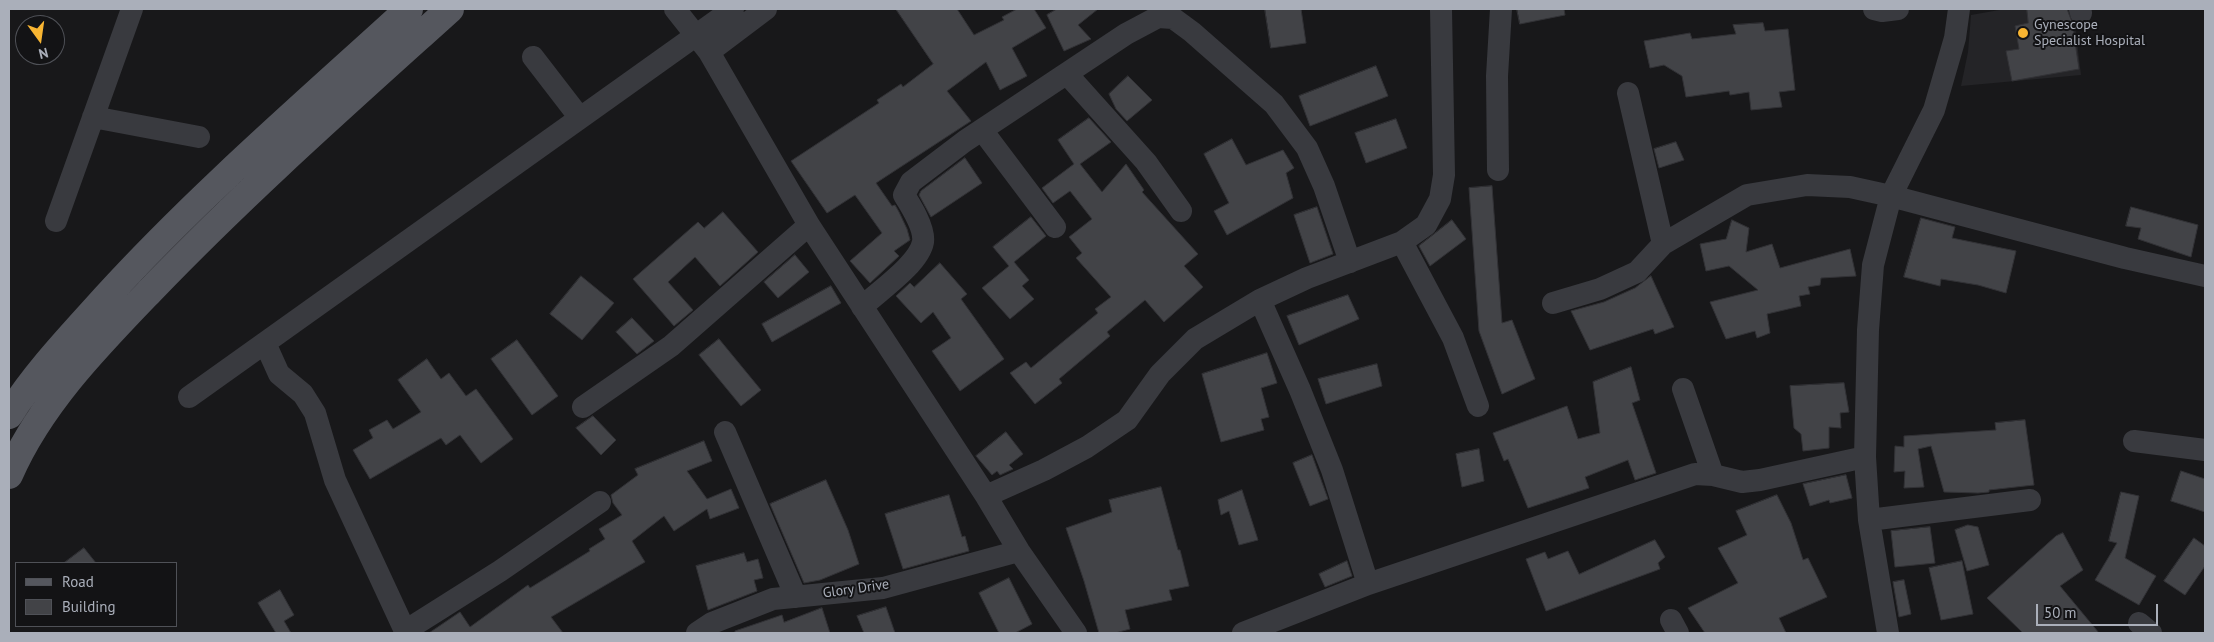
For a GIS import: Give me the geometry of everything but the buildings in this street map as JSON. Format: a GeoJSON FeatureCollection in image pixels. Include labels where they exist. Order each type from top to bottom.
{"type":"FeatureCollection","features":[{"type":"Feature","properties":{"kind":"main road"},"geometry":{"type":"LineString","coordinates":[[9,415],[42,368],[147,252],[204,196],[409,9]]}},
{"type":"Feature","properties":{"kind":"main road"},"geometry":{"type":"LineString","coordinates":[[9,475],[16,459],[59,392],[127,315],[234,206],[450,9]]}},
{"type":"Feature","properties":{"kind":"street"},"geometry":{"type":"LineString","coordinates":[[56,221],[132,9]]}},
{"type":"Feature","properties":{"kind":"street"},"geometry":{"type":"LineString","coordinates":[[675,9],[709,52],[809,225],[986,496],[1019,550],[1076,633]]}},
{"type":"Feature","properties":{"kind":"street"},"geometry":{"type":"LineString","coordinates":[[189,397],[733,9]]}},
{"type":"Feature","properties":{"kind":"street"},"geometry":{"type":"LineString","coordinates":[[709,52],[766,9]]}},
{"type":"Feature","properties":{"kind":"street"},"geometry":{"type":"LineString","coordinates":[[986,496],[1044,470],[1087,447],[1127,420],[1160,374],[1196,339],[1260,300],[1307,278],[1402,242],[1426,225],[1440,199],[1444,175],[1441,9]]}},
{"type":"Feature","properties":{"kind":"street"},"geometry":{"type":"LineString","coordinates":[[1498,170],[1497,76],[1501,9]]}},
{"type":"Feature","properties":{"kind":"street"},"geometry":{"type":"LineString","coordinates":[[1874,9],[1898,9]]}},
{"type":"Feature","properties":{"kind":"street"},"geometry":{"type":"LineString","coordinates":[[1888,633],[1869,520],[1866,457],[1868,330],[1873,265],[1891,196],[1934,110],[1955,38],[1959,9]]}},
{"type":"Feature","properties":{"kind":"street"},"geometry":{"type":"LineString","coordinates":[[862,307],[917,257],[923,240],[918,218],[904,195],[911,182],[982,130],[1126,34],[1158,17],[1172,18],[1192,32],[1274,104],[1307,148],[1324,186],[1350,262]]}},
{"type":"Feature","properties":{"kind":"street"},"geometry":{"type":"LineString","coordinates":[[533,57],[580,118]]}},
{"type":"Feature","properties":{"kind":"street"},"geometry":{"type":"LineString","coordinates":[[1067,74],[1146,162],[1181,211]]}},
{"type":"Feature","properties":{"kind":"street"},"geometry":{"type":"LineString","coordinates":[[1628,93],[1663,244]]}},
{"type":"Feature","properties":{"kind":"street"},"geometry":{"type":"LineString","coordinates":[[93,117],[199,137]]}},
{"type":"Feature","properties":{"kind":"street"},"geometry":{"type":"LineString","coordinates":[[982,130],[1055,227]]}},
{"type":"Feature","properties":{"kind":"street"},"geometry":{"type":"LineString","coordinates":[[1553,303],[1600,289],[1637,272],[1663,244],[1747,195],[1807,185],[1850,187],[1891,196],[2116,255],[2205,276]]}},
{"type":"Feature","properties":{"kind":"street"},"geometry":{"type":"LineString","coordinates":[[583,407],[671,346],[809,225]]}},
{"type":"Feature","properties":{"kind":"street"},"geometry":{"type":"LineString","coordinates":[[1402,242],[1453,338],[1478,406]]}},
{"type":"Feature","properties":{"kind":"street"},"geometry":{"type":"LineString","coordinates":[[1260,300],[1300,390],[1332,470],[1368,584]]}},
{"type":"Feature","properties":{"kind":"street"},"geometry":{"type":"LineString","coordinates":[[265,343],[280,374],[303,394],[314,413],[335,480],[406,632],[500,571],[600,502]]}},
{"type":"Feature","properties":{"kind":"street"},"geometry":{"type":"LineString","coordinates":[[1682,389],[1713,475]]}},
{"type":"Feature","properties":{"kind":"street"},"geometry":{"type":"LineString","coordinates":[[725,432],[796,597]]}},
{"type":"Feature","properties":{"kind":"street"},"geometry":{"type":"LineString","coordinates":[[2134,441],[2205,450]]}},
{"type":"Feature","properties":{"kind":"street"},"geometry":{"type":"LineString","coordinates":[[1244,633],[1368,584],[1694,474],[1713,475],[1742,482],[1866,457]]}},
{"type":"Feature","properties":{"kind":"street"},"geometry":{"type":"LineString","coordinates":[[1869,520],[2030,500]]}},
{"type":"Feature","properties":{"kind":"street","name":"Glory Drive"},"geometry":{"type":"LineString","coordinates":[[697,633],[712,623],[773,599],[883,588],[1019,550]]}},
{"type":"Feature","properties":{"kind":"shaded area","name":"Gynescope Specialist Hospital"},"geometry":{"type":"Polygon","coordinates":[[[2005,9],[2073,9],[2081,75],[1961,86],[1968,52],[1971,15],[2005,9]]]}},
{"type":"Feature","properties":{"kind":"place","name":"Gynescope Specialist Hospital"},"geometry":{"type":"Point","coordinates":[2023,33]}}]}
